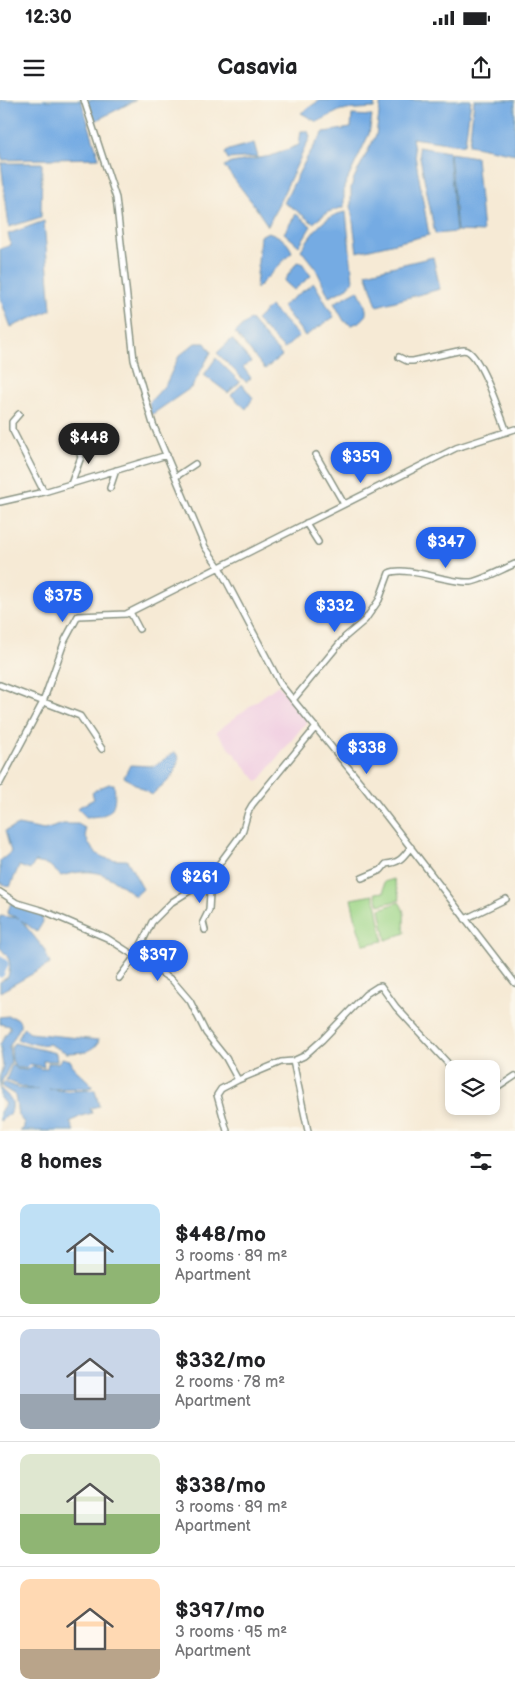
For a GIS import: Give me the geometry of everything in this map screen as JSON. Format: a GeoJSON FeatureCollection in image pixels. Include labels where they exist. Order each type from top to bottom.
{"type":"FeatureCollection","features":[{"type":"Feature","properties":{"kind":"street"},"geometry":{"type":"LineString","coordinates":[[84,100],[116,198],[134,360],[151,417],[206,546],[276,676],[515,983]]}},
{"type":"Feature","properties":{"kind":"street"},"geometry":{"type":"LineString","coordinates":[[399,357],[407,361],[413,361],[464,350],[470,352],[478,362],[507,432]]}},
{"type":"Feature","properties":{"kind":"street"},"geometry":{"type":"LineString","coordinates":[[19,414],[12,422],[12,430],[44,492]]}},
{"type":"Feature","properties":{"kind":"street"},"geometry":{"type":"LineString","coordinates":[[0,783],[43,702],[65,640],[78,616],[123,615],[456,448],[515,429]]}},
{"type":"Feature","properties":{"kind":"street"},"geometry":{"type":"LineString","coordinates":[[71,484],[81,457],[77,446]]}},
{"type":"Feature","properties":{"kind":"street"},"geometry":{"type":"LineString","coordinates":[[316,455],[344,504]]}},
{"type":"Feature","properties":{"kind":"street"},"geometry":{"type":"LineString","coordinates":[[0,502],[44,492],[167,456]]}},
{"type":"Feature","properties":{"kind":"street"},"geometry":{"type":"LineString","coordinates":[[177,476],[195,464]]}},
{"type":"Feature","properties":{"kind":"street"},"geometry":{"type":"LineString","coordinates":[[110,488],[116,470]]}},
{"type":"Feature","properties":{"kind":"street"},"geometry":{"type":"LineString","coordinates":[[306,523],[318,542]]}},
{"type":"Feature","properties":{"kind":"street"},"geometry":{"type":"LineString","coordinates":[[293,700],[345,636],[364,620],[379,600],[389,573],[392,571],[471,582],[515,564]]}},
{"type":"Feature","properties":{"kind":"street"},"geometry":{"type":"LineString","coordinates":[[130,612],[139,629]]}},
{"type":"Feature","properties":{"kind":"street"},"geometry":{"type":"LineString","coordinates":[[0,685],[81,717],[102,750]]}},
{"type":"Feature","properties":{"kind":"street"},"geometry":{"type":"LineString","coordinates":[[119,978],[136,955],[152,922],[172,902],[207,880],[211,875],[242,832],[252,805],[316,727]]}},
{"type":"Feature","properties":{"kind":"street"},"geometry":{"type":"LineString","coordinates":[[362,878],[381,870],[386,864],[402,860],[411,847]]}},
{"type":"Feature","properties":{"kind":"street"},"geometry":{"type":"LineString","coordinates":[[205,930],[203,922],[209,910],[211,875]]}},
{"type":"Feature","properties":{"kind":"street"},"geometry":{"type":"LineString","coordinates":[[0,892],[17,903],[44,911],[107,938],[172,980],[190,1001],[206,1033],[226,1058],[238,1080]]}},
{"type":"Feature","properties":{"kind":"street"},"geometry":{"type":"LineString","coordinates":[[466,918],[506,899]]}},
{"type":"Feature","properties":{"kind":"street"},"geometry":{"type":"LineString","coordinates":[[227,1131],[217,1095],[221,1089],[280,1062],[293,1061],[310,1052],[366,994],[378,986],[381,986],[396,1007],[445,1060]]}},
{"type":"Feature","properties":{"kind":"street"},"geometry":{"type":"LineString","coordinates":[[293,1061],[308,1131]]}},
{"type":"Feature","properties":{"kind":"street"},"geometry":{"type":"LineString","coordinates":[[500,1086],[515,1076]]}},
{"type":"Feature","properties":{"kind":"shaded area"},"geometry":{"type":"Polygon","coordinates":[[[278,685],[308,720],[258,782],[216,732],[278,685]]]}},
{"type":"Feature","properties":{"kind":"green space"},"geometry":{"type":"Polygon","coordinates":[[[394,879],[400,900],[379,905],[375,893],[384,892],[384,882],[394,879]]]}},
{"type":"Feature","properties":{"kind":"green space"},"geometry":{"type":"Polygon","coordinates":[[[373,895],[377,906],[383,941],[364,945],[351,899],[373,895]]]}},
{"type":"Feature","properties":{"kind":"green space"},"geometry":{"type":"Polygon","coordinates":[[[399,902],[404,914],[405,933],[386,940],[380,909],[399,902]]]}},
{"type":"Feature","properties":{"kind":"water"},"geometry":{"type":"Polygon","coordinates":[[[0,100],[81,100],[99,158],[2,160],[0,149],[0,100]]]}},
{"type":"Feature","properties":{"kind":"water"},"geometry":{"type":"Polygon","coordinates":[[[87,100],[136,100],[95,121],[87,100]]]}},
{"type":"Feature","properties":{"kind":"water"},"geometry":{"type":"Polygon","coordinates":[[[320,100],[375,100],[374,108],[341,110],[317,122],[301,113],[320,100]]]}},
{"type":"Feature","properties":{"kind":"water"},"geometry":{"type":"Polygon","coordinates":[[[381,100],[471,100],[465,143],[461,145],[412,138],[429,235],[357,252],[351,206],[351,188],[354,178],[376,135],[381,100]]]}},
{"type":"Feature","properties":{"kind":"water"},"geometry":{"type":"Polygon","coordinates":[[[474,100],[515,100],[515,154],[469,145],[474,100]]]}},
{"type":"Feature","properties":{"kind":"water"},"geometry":{"type":"Polygon","coordinates":[[[352,115],[372,116],[369,134],[344,187],[344,207],[328,212],[313,223],[284,203],[307,158],[324,132],[351,128],[352,115]]]}},
{"type":"Feature","properties":{"kind":"water"},"geometry":{"type":"Polygon","coordinates":[[[301,131],[308,131],[310,137],[268,226],[224,166],[271,156],[299,145],[301,131]]]}},
{"type":"Feature","properties":{"kind":"water"},"geometry":{"type":"Polygon","coordinates":[[[254,143],[258,157],[228,159],[225,153],[229,150],[254,143]]]}},
{"type":"Feature","properties":{"kind":"water"},"geometry":{"type":"Polygon","coordinates":[[[418,147],[449,152],[456,232],[435,234],[418,147]]]}},
{"type":"Feature","properties":{"kind":"water"},"geometry":{"type":"Polygon","coordinates":[[[450,153],[476,157],[483,232],[457,231],[450,153]]]}},
{"type":"Feature","properties":{"kind":"water"},"geometry":{"type":"Polygon","coordinates":[[[1,163],[42,163],[41,217],[9,227],[1,163]]]}},
{"type":"Feature","properties":{"kind":"water"},"geometry":{"type":"Polygon","coordinates":[[[346,212],[353,281],[346,289],[329,297],[316,269],[301,250],[320,225],[331,217],[346,212]]]}},
{"type":"Feature","properties":{"kind":"water"},"geometry":{"type":"Polygon","coordinates":[[[296,214],[311,226],[299,246],[284,233],[296,214]]]}},
{"type":"Feature","properties":{"kind":"water"},"geometry":{"type":"Polygon","coordinates":[[[44,221],[51,310],[11,327],[0,298],[0,249],[11,245],[8,234],[44,221]]]}},
{"type":"Feature","properties":{"kind":"water"},"geometry":{"type":"Polygon","coordinates":[[[268,232],[282,239],[292,252],[256,289],[260,236],[268,232]]]}},
{"type":"Feature","properties":{"kind":"water"},"geometry":{"type":"Polygon","coordinates":[[[433,257],[440,289],[377,306],[366,273],[433,257]]]}},
{"type":"Feature","properties":{"kind":"water"},"geometry":{"type":"Polygon","coordinates":[[[297,262],[302,263],[311,276],[294,290],[284,281],[297,262]]]}},
{"type":"Feature","properties":{"kind":"water"},"geometry":{"type":"Polygon","coordinates":[[[314,283],[334,317],[305,336],[282,306],[314,283]]]}},
{"type":"Feature","properties":{"kind":"water"},"geometry":{"type":"Polygon","coordinates":[[[358,290],[364,301],[365,316],[351,325],[344,321],[334,303],[358,290]]]}},
{"type":"Feature","properties":{"kind":"water"},"geometry":{"type":"Polygon","coordinates":[[[270,306],[299,336],[284,349],[256,320],[270,306]]]}},
{"type":"Feature","properties":{"kind":"water"},"geometry":{"type":"Polygon","coordinates":[[[250,319],[282,356],[265,369],[235,333],[250,319]]]}},
{"type":"Feature","properties":{"kind":"water"},"geometry":{"type":"Polygon","coordinates":[[[232,339],[251,362],[243,367],[251,378],[246,382],[217,353],[232,339]]]}},
{"type":"Feature","properties":{"kind":"water"},"geometry":{"type":"Polygon","coordinates":[[[195,343],[205,343],[211,352],[192,387],[151,415],[149,403],[166,384],[179,356],[195,343]]]}},
{"type":"Feature","properties":{"kind":"water"},"geometry":{"type":"Polygon","coordinates":[[[216,358],[240,382],[228,393],[204,375],[216,358]]]}},
{"type":"Feature","properties":{"kind":"water"},"geometry":{"type":"Polygon","coordinates":[[[242,384],[253,398],[246,409],[231,395],[242,384]]]}},
{"type":"Feature","properties":{"kind":"water"},"geometry":{"type":"Polygon","coordinates":[[[175,752],[179,758],[174,773],[152,795],[124,777],[130,765],[154,766],[175,752]]]}},
{"type":"Feature","properties":{"kind":"water"},"geometry":{"type":"Polygon","coordinates":[[[114,784],[115,793],[115,800],[111,810],[95,817],[86,817],[77,808],[94,799],[92,793],[97,789],[114,784]]]}},
{"type":"Feature","properties":{"kind":"water"},"geometry":{"type":"Polygon","coordinates":[[[63,824],[78,824],[85,828],[86,838],[98,855],[111,859],[127,860],[143,889],[135,896],[117,882],[101,874],[84,872],[61,876],[49,865],[35,862],[30,870],[19,866],[10,887],[0,883],[0,861],[11,852],[5,831],[18,825],[44,830],[63,824]]]}},
{"type":"Feature","properties":{"kind":"water"},"geometry":{"type":"Polygon","coordinates":[[[11,903],[42,917],[43,922],[37,932],[21,920],[44,949],[50,964],[0,992],[0,982],[8,977],[10,965],[8,958],[0,948],[0,916],[19,918],[7,914],[11,903]]]}},
{"type":"Feature","properties":{"kind":"water"},"geometry":{"type":"Polygon","coordinates":[[[8,1016],[17,1018],[20,1022],[20,1027],[9,1047],[11,1063],[0,1088],[0,1076],[3,1066],[0,1045],[10,1026],[0,1024],[0,1017],[8,1016]]]}},
{"type":"Feature","properties":{"kind":"water"},"geometry":{"type":"Polygon","coordinates":[[[24,1027],[29,1033],[99,1040],[97,1045],[86,1052],[67,1053],[49,1044],[39,1045],[17,1040],[24,1027]]]}},
{"type":"Feature","properties":{"kind":"water"},"geometry":{"type":"Polygon","coordinates":[[[14,1043],[56,1053],[57,1061],[43,1061],[44,1067],[30,1064],[26,1068],[17,1069],[27,1070],[33,1066],[42,1069],[47,1068],[48,1063],[58,1063],[62,1058],[70,1060],[74,1068],[91,1084],[92,1087],[88,1088],[49,1089],[67,1091],[95,1090],[99,1106],[90,1108],[92,1113],[70,1122],[74,1131],[20,1131],[24,1128],[24,1123],[18,1115],[15,1095],[2,1087],[4,1082],[22,1089],[28,1089],[6,1080],[12,1065],[15,1067],[11,1048],[14,1043]]]}},
{"type":"Feature","properties":{"kind":"water"},"geometry":{"type":"Polygon","coordinates":[[[0,1088],[12,1101],[12,1104],[11,1113],[0,1121],[0,1112],[5,1104],[0,1098],[0,1088]]]}},
{"type":"Feature","properties":{"kind":"waterway"},"geometry":{"type":"LineString","coordinates":[[0,961],[4,964],[0,973]]}}]}
